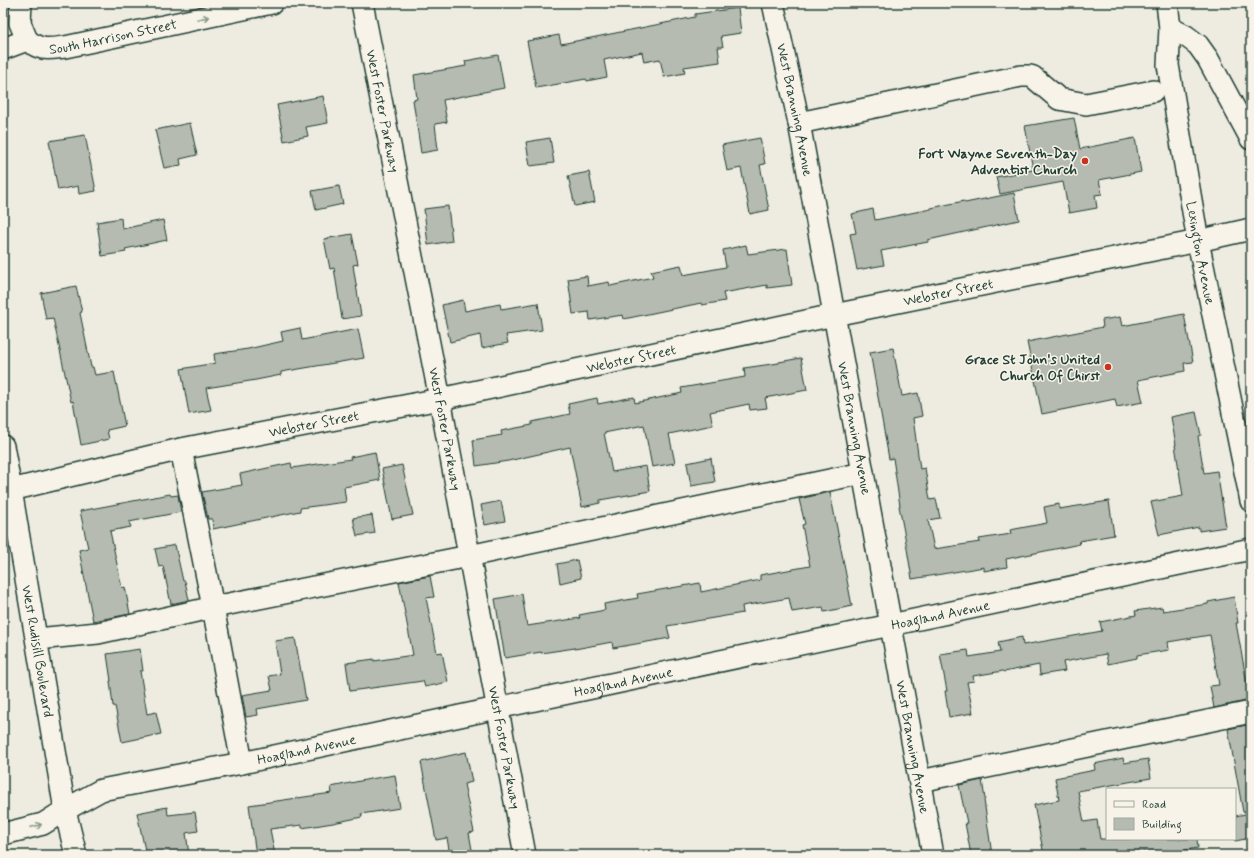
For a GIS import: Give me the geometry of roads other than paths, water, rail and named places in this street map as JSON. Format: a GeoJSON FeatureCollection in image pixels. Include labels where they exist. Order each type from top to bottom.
{"type":"FeatureCollection","features":[{"type":"Feature","properties":{"kind":"street"},"geometry":{"type":"LineString","coordinates":[[3,49],[27,40],[20,23],[21,3],[13,3]]}},
{"type":"Feature","properties":{"kind":"street","name":"South Harrison Street"},"geometry":{"type":"LineString","coordinates":[[27,40],[35,47],[45,49],[65,47],[272,3]]}},
{"type":"Feature","properties":{"kind":"street","name":"West Foster Parkway"},"geometry":{"type":"LineString","coordinates":[[362,3],[440,399],[525,855]]}},
{"type":"Feature","properties":{"kind":"street","name":"West Branning Avenue"},"geometry":{"type":"LineString","coordinates":[[773,3],[799,123],[933,855]]}},
{"type":"Feature","properties":{"kind":"street","name":"Lexington Avenue"},"geometry":{"type":"LineString","coordinates":[[1167,3],[1170,28],[1168,65],[1198,241],[1251,501]]}},
{"type":"Feature","properties":{"kind":"street"},"geometry":{"type":"LineString","coordinates":[[1170,28],[1186,36],[1198,45],[1208,60],[1251,139]]}},
{"type":"Feature","properties":{"kind":"street"},"geometry":{"type":"LineString","coordinates":[[799,123],[1021,76],[1033,77],[1058,99],[1086,104],[1153,91]]}},
{"type":"Feature","properties":{"kind":"street","name":"Webster Street"},"geometry":{"type":"LineString","coordinates":[[11,490],[181,449],[440,399],[834,315],[1251,229]]}},
{"type":"Feature","properties":{"kind":"street","name":"West Rudisill Boulevard"},"geometry":{"type":"LineString","coordinates":[[3,446],[65,810],[76,855]]}},
{"type":"Feature","properties":{"kind":"street"},"geometry":{"type":"LineString","coordinates":[[181,449],[213,607],[242,763]]}},
{"type":"Feature","properties":{"kind":"street"},"geometry":{"type":"LineString","coordinates":[[37,639],[98,633],[213,607],[469,556],[863,473]]}},
{"type":"Feature","properties":{"kind":"street","name":"Hoagland Avenue"},"geometry":{"type":"LineString","coordinates":[[3,834],[43,824],[101,790],[242,763],[1251,549]]}},
{"type":"Feature","properties":{"kind":"street"},"geometry":{"type":"LineString","coordinates":[[920,781],[1251,712]]}},
{"type":"Feature","properties":{"kind":"place","name":"Fort Wayne Seventh-Day Adventist Church"},"geometry":{"type":"Point","coordinates":[1085,161]}},
{"type":"Feature","properties":{"kind":"place","name":"Grace St John's United Church Of Chirst"},"geometry":{"type":"Point","coordinates":[1108,367]}}]}
